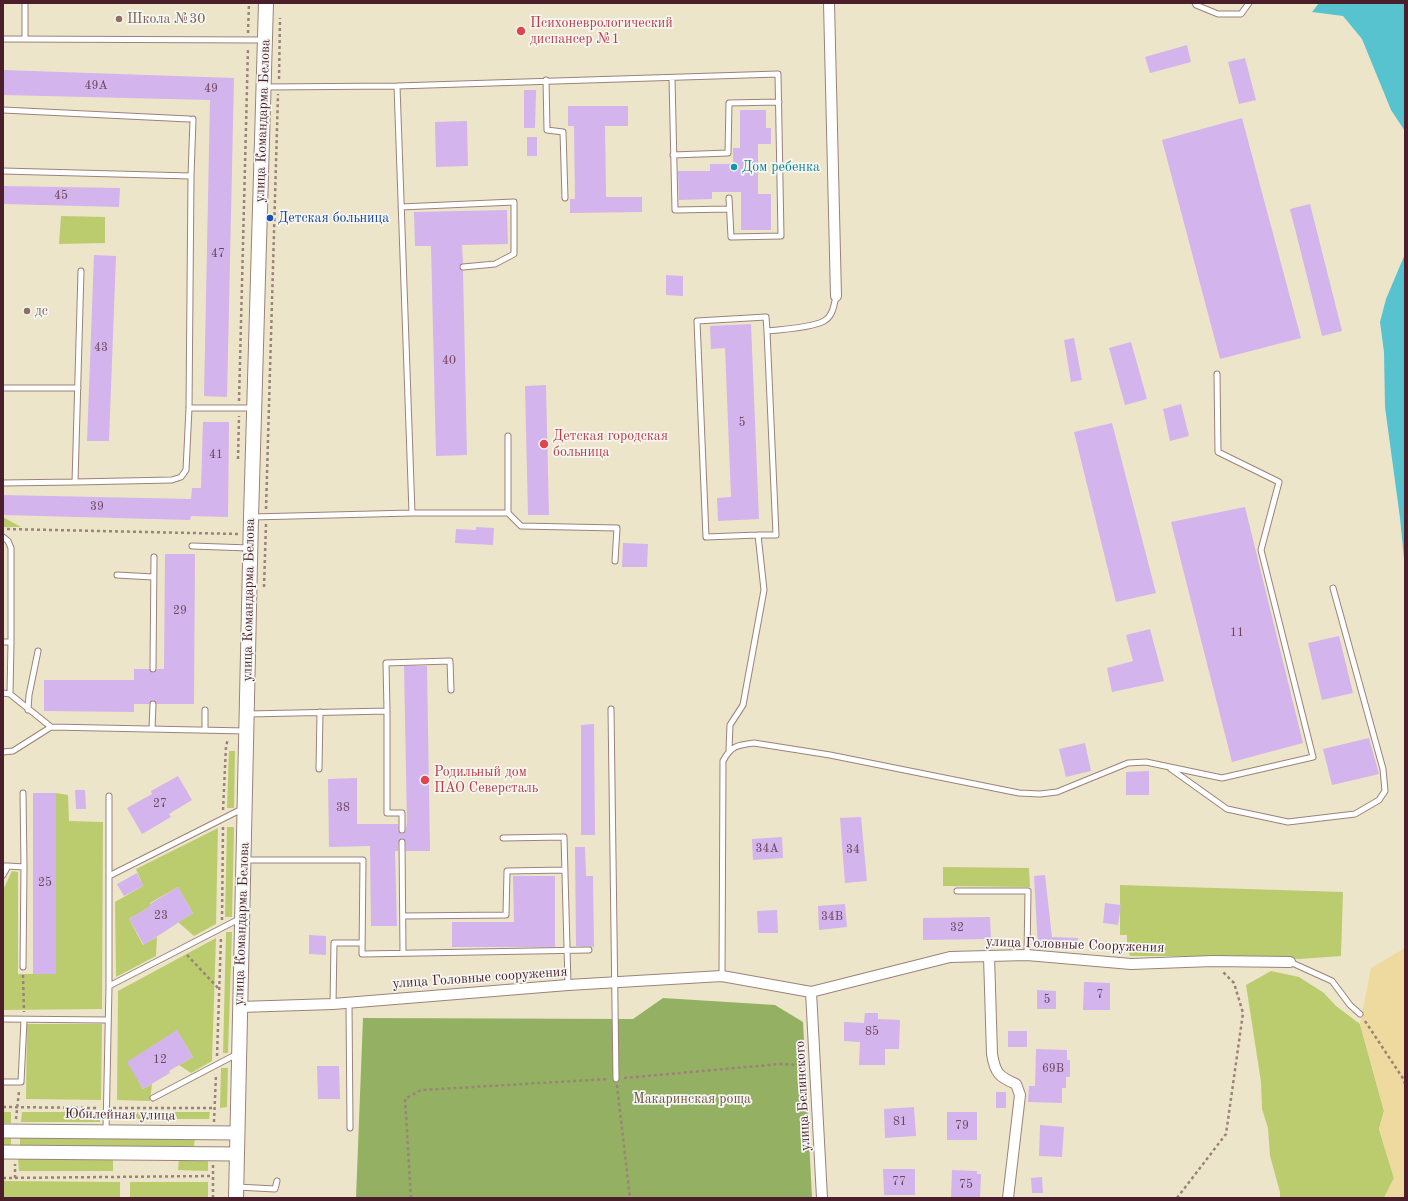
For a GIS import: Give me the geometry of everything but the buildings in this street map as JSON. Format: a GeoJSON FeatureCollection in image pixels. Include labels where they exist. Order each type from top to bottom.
{"type":"FeatureCollection","features":[{"type":"Feature","properties":{"kind":"main road","name":"улица Командарма Белова"},"geometry":{"type":"LineString","coordinates":[[236,1193],[238,1053],[247,731],[243,548],[251,534],[266,3]]}},
{"type":"Feature","properties":{"kind":"street"},"geometry":{"type":"LineString","coordinates":[[829,3],[836,296]]}},
{"type":"Feature","properties":{"kind":"street","name":"улица Головные Сооружения"},"geometry":{"type":"LineString","coordinates":[[722,976],[811,992],[950,957],[1027,955],[1131,964],[1213,961],[1290,962]]}},
{"type":"Feature","properties":{"kind":"street"},"geometry":{"type":"LineString","coordinates":[[989,956],[992,1054],[994,1067],[1002,1078],[1016,1084],[1020,1095],[1008,1198]]}},
{"type":"Feature","properties":{"kind":"street","name":"улица Головные сооружения"},"geometry":{"type":"LineString","coordinates":[[240,1008],[349,1003],[568,985],[722,976]]}},
{"type":"Feature","properties":{"kind":"street","name":"улица Белинского"},"geometry":{"type":"LineString","coordinates":[[811,992],[822,1198]]}},
{"type":"Feature","properties":{"kind":"street","name":"Юбилейная улица"},"geometry":{"type":"LineString","coordinates":[[3,1131],[106,1130],[237,1133]]}},
{"type":"Feature","properties":{"kind":"street"},"geometry":{"type":"LineString","coordinates":[[3,1152],[237,1154]]}},
{"type":"Feature","properties":{"kind":"lane"},"geometry":{"type":"LineString","coordinates":[[25,3],[25,40]]}},
{"type":"Feature","properties":{"kind":"lane"},"geometry":{"type":"LineString","coordinates":[[1195,3],[1196,5],[1218,14],[1241,14],[1250,3]]}},
{"type":"Feature","properties":{"kind":"lane"},"geometry":{"type":"LineString","coordinates":[[3,39],[265,40]]}},
{"type":"Feature","properties":{"kind":"lane"},"geometry":{"type":"LineString","coordinates":[[264,87],[397,86],[546,80],[672,78],[778,74],[781,236],[731,237],[729,198]]}},
{"type":"Feature","properties":{"kind":"lane"},"geometry":{"type":"LineString","coordinates":[[672,78],[675,210],[729,209]]}},
{"type":"Feature","properties":{"kind":"lane"},"geometry":{"type":"LineString","coordinates":[[546,80],[546,130],[563,132],[565,198]]}},
{"type":"Feature","properties":{"kind":"lane"},"geometry":{"type":"LineString","coordinates":[[397,86],[412,512]]}},
{"type":"Feature","properties":{"kind":"lane"},"geometry":{"type":"LineString","coordinates":[[673,155],[728,153],[729,103],[779,102]]}},
{"type":"Feature","properties":{"kind":"lane"},"geometry":{"type":"LineString","coordinates":[[3,110],[191,119],[189,408],[186,470],[181,477],[172,480],[3,483]]}},
{"type":"Feature","properties":{"kind":"lane"},"geometry":{"type":"LineString","coordinates":[[3,171],[191,176]]}},
{"type":"Feature","properties":{"kind":"lane"},"geometry":{"type":"LineString","coordinates":[[401,207],[514,202],[514,254],[495,264],[463,267]]}},
{"type":"Feature","properties":{"kind":"lane"},"geometry":{"type":"LineString","coordinates":[[75,482],[81,271]]}},
{"type":"Feature","properties":{"kind":"lane"},"geometry":{"type":"LineString","coordinates":[[767,331],[789,329],[824,321],[833,310],[836,296]]}},
{"type":"Feature","properties":{"kind":"lane"},"geometry":{"type":"LineString","coordinates":[[766,317],[776,535],[758,535],[706,537],[697,321],[766,317]]}},
{"type":"Feature","properties":{"kind":"lane"},"geometry":{"type":"LineString","coordinates":[[729,750],[741,744],[754,743],[830,754],[1019,793],[1040,794],[1057,792],[1128,763],[1146,762],[1222,778],[1313,757],[1261,550],[1279,482],[1218,452],[1217,374]]}},
{"type":"Feature","properties":{"kind":"lane"},"geometry":{"type":"LineString","coordinates":[[3,388],[47,390],[78,388]]}},
{"type":"Feature","properties":{"kind":"lane"},"geometry":{"type":"LineString","coordinates":[[189,408],[254,408]]}},
{"type":"Feature","properties":{"kind":"lane"},"geometry":{"type":"LineString","coordinates":[[508,436],[508,513]]}},
{"type":"Feature","properties":{"kind":"lane"},"geometry":{"type":"LineString","coordinates":[[251,517],[412,512],[508,513],[521,526],[617,528],[615,561]]}},
{"type":"Feature","properties":{"kind":"lane"},"geometry":{"type":"LineString","coordinates":[[722,976],[723,761],[729,750],[730,725],[744,705],[764,590],[758,535]]}},
{"type":"Feature","properties":{"kind":"lane"},"geometry":{"type":"LineString","coordinates":[[3,537],[8,541],[11,548],[10,694]]}},
{"type":"Feature","properties":{"kind":"lane"},"geometry":{"type":"LineString","coordinates":[[192,546],[243,548]]}},
{"type":"Feature","properties":{"kind":"lane"},"geometry":{"type":"LineString","coordinates":[[153,669],[154,557]]}},
{"type":"Feature","properties":{"kind":"lane"},"geometry":{"type":"LineString","coordinates":[[117,575],[153,577]]}},
{"type":"Feature","properties":{"kind":"lane"},"geometry":{"type":"LineString","coordinates":[[1170,768],[1227,809],[1288,822],[1355,814],[1379,800],[1384,791],[1383,770],[1333,588]]}},
{"type":"Feature","properties":{"kind":"lane"},"geometry":{"type":"LineString","coordinates":[[3,642],[11,642]]}},
{"type":"Feature","properties":{"kind":"lane"},"geometry":{"type":"LineString","coordinates":[[28,710],[29,695],[38,651]]}},
{"type":"Feature","properties":{"kind":"lane"},"geometry":{"type":"LineString","coordinates":[[402,830],[402,813],[388,813],[386,663],[450,661],[451,690]]}},
{"type":"Feature","properties":{"kind":"lane"},"geometry":{"type":"LineString","coordinates":[[3,693],[10,694],[51,727]]}},
{"type":"Feature","properties":{"kind":"lane"},"geometry":{"type":"LineString","coordinates":[[152,729],[153,704]]}},
{"type":"Feature","properties":{"kind":"lane"},"geometry":{"type":"LineString","coordinates":[[611,709],[616,1079]]}},
{"type":"Feature","properties":{"kind":"lane"},"geometry":{"type":"LineString","coordinates":[[205,710],[205,730]]}},
{"type":"Feature","properties":{"kind":"lane"},"geometry":{"type":"LineString","coordinates":[[247,714],[387,711]]}},
{"type":"Feature","properties":{"kind":"lane"},"geometry":{"type":"LineString","coordinates":[[319,770],[320,712]]}},
{"type":"Feature","properties":{"kind":"lane"},"geometry":{"type":"LineString","coordinates":[[3,752],[13,751],[51,727],[247,731]]}},
{"type":"Feature","properties":{"kind":"lane"},"geometry":{"type":"LineString","coordinates":[[23,967],[24,793]]}},
{"type":"Feature","properties":{"kind":"lane"},"geometry":{"type":"LineString","coordinates":[[106,1130],[109,876],[108,796]]}},
{"type":"Feature","properties":{"kind":"lane"},"geometry":{"type":"LineString","coordinates":[[109,876],[245,808]]}},
{"type":"Feature","properties":{"kind":"lane"},"geometry":{"type":"LineString","coordinates":[[503,838],[564,837],[568,985]]}},
{"type":"Feature","properties":{"kind":"lane"},"geometry":{"type":"LineString","coordinates":[[402,842],[403,952]]}},
{"type":"Feature","properties":{"kind":"lane"},"geometry":{"type":"LineString","coordinates":[[244,860],[362,860],[362,954],[403,952],[589,950]]}},
{"type":"Feature","properties":{"kind":"lane"},"geometry":{"type":"LineString","coordinates":[[3,875],[5,866],[24,866]]}},
{"type":"Feature","properties":{"kind":"lane"},"geometry":{"type":"LineString","coordinates":[[403,916],[506,915],[507,871],[565,870]]}},
{"type":"Feature","properties":{"kind":"lane"},"geometry":{"type":"LineString","coordinates":[[957,891],[1028,891],[1027,955]]}},
{"type":"Feature","properties":{"kind":"lane"},"geometry":{"type":"LineString","coordinates":[[108,986],[242,917]]}},
{"type":"Feature","properties":{"kind":"lane"},"geometry":{"type":"LineString","coordinates":[[333,1004],[334,943],[361,943]]}},
{"type":"Feature","properties":{"kind":"lane"},"geometry":{"type":"LineString","coordinates":[[1290,962],[1332,981],[1350,1005],[1360,1014]]}},
{"type":"Feature","properties":{"kind":"lane"},"geometry":{"type":"LineString","coordinates":[[349,1003],[350,1128]]}},
{"type":"Feature","properties":{"kind":"lane"},"geometry":{"type":"LineString","coordinates":[[3,1019],[107,1020]]}},
{"type":"Feature","properties":{"kind":"lane"},"geometry":{"type":"LineString","coordinates":[[3,1082],[21,1082],[24,1020]]}},
{"type":"Feature","properties":{"kind":"lane"},"geometry":{"type":"LineString","coordinates":[[153,1098],[238,1053]]}},
{"type":"Feature","properties":{"kind":"lane"},"geometry":{"type":"LineString","coordinates":[[236,1193],[275,1189],[277,1181]]}},
{"type":"Feature","properties":{"kind":"path"},"geometry":{"type":"LineString","coordinates":[[238,463],[249,3]]}},
{"type":"Feature","properties":{"kind":"path"},"geometry":{"type":"LineString","coordinates":[[264,595],[280,11]]}},
{"type":"Feature","properties":{"kind":"path"},"geometry":{"type":"LineString","coordinates":[[237,526],[236,534],[243,548]]}},
{"type":"Feature","properties":{"kind":"path"},"geometry":{"type":"LineString","coordinates":[[3,529],[251,534]]}},
{"type":"Feature","properties":{"kind":"path"},"geometry":{"type":"LineString","coordinates":[[214,1133],[222,928],[223,818],[226,746],[230,731]]}},
{"type":"Feature","properties":{"kind":"path"},"geometry":{"type":"LineString","coordinates":[[181,949],[220,990]]}},
{"type":"Feature","properties":{"kind":"path"},"geometry":{"type":"LineString","coordinates":[[1177,1198],[1226,1134],[1242,1013],[1234,983],[1213,961]]}},
{"type":"Feature","properties":{"kind":"path"},"geometry":{"type":"LineString","coordinates":[[23,977],[24,1020]]}},
{"type":"Feature","properties":{"kind":"path"},"geometry":{"type":"LineString","coordinates":[[1360,1014],[1404,1080],[1405,1084]]}},
{"type":"Feature","properties":{"kind":"path"},"geometry":{"type":"LineString","coordinates":[[411,1198],[405,1099],[421,1090],[616,1079],[780,1064],[800,1065]]}},
{"type":"Feature","properties":{"kind":"path"},"geometry":{"type":"LineString","coordinates":[[616,1079],[630,1198]]}},
{"type":"Feature","properties":{"kind":"path"},"geometry":{"type":"LineString","coordinates":[[213,1153],[213,1198]]}},
{"type":"Feature","properties":{"kind":"path"},"geometry":{"type":"LineString","coordinates":[[3,1178],[213,1176]]}},
{"type":"Feature","properties":{"kind":"green space"},"geometry":{"type":"Polygon","coordinates":[[[61,216],[105,217],[105,243],[59,244],[61,216]]]}},
{"type":"Feature","properties":{"kind":"green space"},"geometry":{"type":"Polygon","coordinates":[[[3,517],[21,527],[3,527],[3,517]]]}},
{"type":"Feature","properties":{"kind":"green space"},"geometry":{"type":"Polygon","coordinates":[[[229,751],[235,751],[234,808],[227,808],[229,751]]]}},
{"type":"Feature","properties":{"kind":"green space"},"geometry":{"type":"Polygon","coordinates":[[[56,793],[68,795],[69,821],[103,822],[102,1009],[3,1010],[3,890],[12,871],[18,872],[18,974],[56,974],[56,793]]]}},
{"type":"Feature","properties":{"kind":"green space"},"geometry":{"type":"Polygon","coordinates":[[[227,827],[234,827],[232,917],[225,917],[227,827]]]}},
{"type":"Feature","properties":{"kind":"green space"},"geometry":{"type":"Polygon","coordinates":[[[218,828],[216,924],[194,936],[178,922],[193,913],[178,887],[150,903],[151,906],[129,919],[143,945],[157,937],[156,956],[116,977],[115,902],[143,886],[136,869],[218,828]]]}},
{"type":"Feature","properties":{"kind":"green space"},"geometry":{"type":"Polygon","coordinates":[[[943,867],[1029,868],[1030,887],[943,886],[943,867]]]}},
{"type":"Feature","properties":{"kind":"green space"},"geometry":{"type":"Polygon","coordinates":[[[1120,885],[1343,892],[1341,956],[1300,959],[1213,956],[1130,956],[1127,947],[1127,935],[1120,935],[1120,885]]]}},
{"type":"Feature","properties":{"kind":"green space"},"geometry":{"type":"Polygon","coordinates":[[[226,932],[232,932],[228,1053],[223,1053],[226,932]]]}},
{"type":"Feature","properties":{"kind":"green space"},"geometry":{"type":"Polygon","coordinates":[[[216,938],[212,1061],[191,1073],[179,1065],[193,1057],[177,1031],[128,1062],[143,1089],[152,1084],[150,1101],[117,1100],[118,991],[216,938]]]}},
{"type":"Feature","properties":{"kind":"green space"},"geometry":{"type":"Polygon","coordinates":[[[1271,971],[1299,977],[1324,993],[1336,1006],[1360,1024],[1384,1111],[1379,1129],[1394,1178],[1384,1198],[1280,1198],[1280,1192],[1270,1156],[1268,1128],[1262,1109],[1261,1082],[1246,985],[1271,971]]]}},
{"type":"Feature","properties":{"kind":"green space","name":"Макаринская роща"},"geometry":{"type":"Polygon","coordinates":[[[663,998],[775,1005],[803,1022],[812,1198],[356,1198],[363,1018],[633,1019],[663,998]]]}},
{"type":"Feature","properties":{"kind":"green space"},"geometry":{"type":"Polygon","coordinates":[[[27,1024],[102,1024],[101,1100],[26,1099],[27,1024]]]}},
{"type":"Feature","properties":{"kind":"green space"},"geometry":{"type":"Polygon","coordinates":[[[221,1068],[228,1068],[227,1107],[220,1108],[221,1068]]]}},
{"type":"Feature","properties":{"kind":"green space"},"geometry":{"type":"Polygon","coordinates":[[[3,1112],[11,1112],[11,1123],[3,1123],[3,1112]]]}},
{"type":"Feature","properties":{"kind":"green space"},"geometry":{"type":"Polygon","coordinates":[[[22,1112],[100,1112],[100,1122],[21,1122],[22,1112]]]}},
{"type":"Feature","properties":{"kind":"green space"},"geometry":{"type":"Polygon","coordinates":[[[118,1112],[210,1112],[209,1119],[118,1119],[118,1112]]]}},
{"type":"Feature","properties":{"kind":"green space"},"geometry":{"type":"Polygon","coordinates":[[[3,1138],[11,1138],[11,1145],[3,1146],[3,1138]]]}},
{"type":"Feature","properties":{"kind":"green space"},"geometry":{"type":"Polygon","coordinates":[[[20,1138],[195,1138],[194,1146],[20,1146],[20,1138]]]}},
{"type":"Feature","properties":{"kind":"green space"},"geometry":{"type":"Polygon","coordinates":[[[18,1158],[113,1159],[113,1171],[19,1171],[18,1158]]]}},
{"type":"Feature","properties":{"kind":"green space"},"geometry":{"type":"Polygon","coordinates":[[[179,1159],[208,1161],[208,1171],[178,1170],[179,1159]]]}},
{"type":"Feature","properties":{"kind":"green space"},"geometry":{"type":"Polygon","coordinates":[[[3,1181],[120,1182],[120,1198],[3,1198],[3,1181]]]}},
{"type":"Feature","properties":{"kind":"green space"},"geometry":{"type":"Polygon","coordinates":[[[130,1182],[208,1182],[208,1198],[130,1198],[130,1182]]]}},
{"type":"Feature","properties":{"kind":"sand"},"geometry":{"type":"Polygon","coordinates":[[[1405,948],[1405,1198],[1384,1198],[1394,1178],[1379,1129],[1384,1111],[1360,1024],[1371,968],[1405,948]]]}},
{"type":"Feature","properties":{"kind":"water"},"geometry":{"type":"Polygon","coordinates":[[[1319,3],[1405,3],[1405,131],[1391,110],[1362,39],[1343,16],[1312,12],[1319,3]]]}},
{"type":"Feature","properties":{"kind":"water"},"geometry":{"type":"Polygon","coordinates":[[[1405,254],[1405,569],[1400,518],[1385,407],[1384,352],[1380,322],[1386,299],[1405,254]]]}},
{"type":"Feature","properties":{"kind":"place","name":"Школа №30"},"geometry":{"type":"Point","coordinates":[119,19]}},
{"type":"Feature","properties":{"kind":"place","name":"Психоневрологический диспансер №1"},"geometry":{"type":"Point","coordinates":[521,31]}},
{"type":"Feature","properties":{"kind":"place","name":"Дом ребенка"},"geometry":{"type":"Point","coordinates":[734,167]}},
{"type":"Feature","properties":{"kind":"place","name":"Детская больница"},"geometry":{"type":"Point","coordinates":[270,218]}},
{"type":"Feature","properties":{"kind":"place","name":"дс"},"geometry":{"type":"Point","coordinates":[27,311]}},
{"type":"Feature","properties":{"kind":"place","name":"Детская городская больница"},"geometry":{"type":"Point","coordinates":[544,444]}},
{"type":"Feature","properties":{"kind":"place","name":"Родильный дом ПАО Северсталь"},"geometry":{"type":"Point","coordinates":[425,780]}}]}
